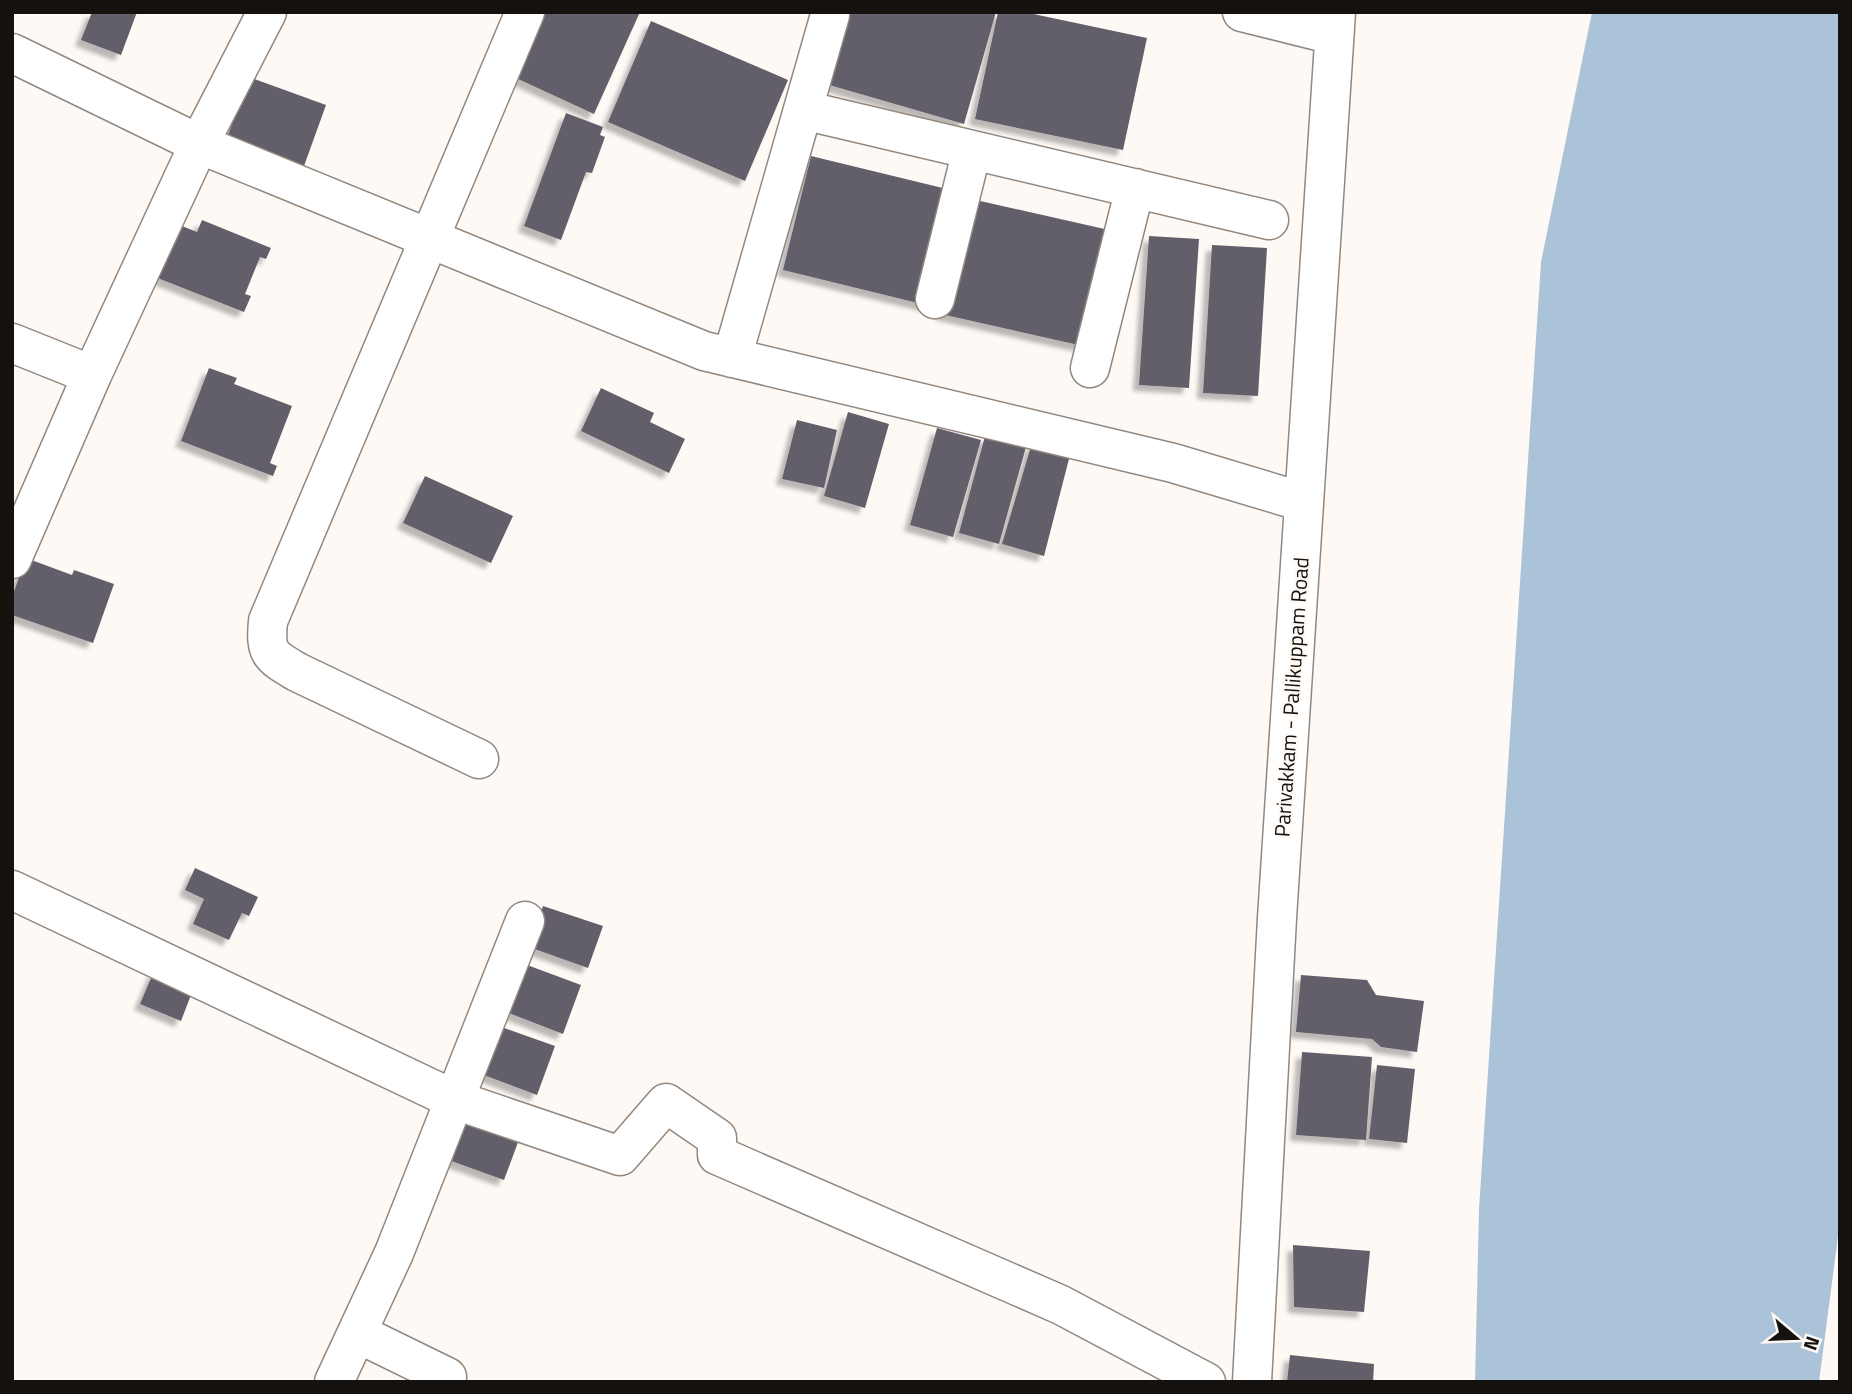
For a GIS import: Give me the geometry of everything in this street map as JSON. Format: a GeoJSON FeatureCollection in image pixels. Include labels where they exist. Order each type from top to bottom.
{"type":"FeatureCollection","features":[{"type":"Feature","properties":{"kind":"street"},"geometry":{"type":"LineString","coordinates":[[12,559],[92,375],[199,144],[267,12]]}},
{"type":"Feature","properties":{"kind":"street"},"geometry":{"type":"LineString","coordinates":[[479,759],[297,672],[275,660],[266,643],[268,621],[525,12]]}},
{"type":"Feature","properties":{"kind":"street"},"geometry":{"type":"LineString","coordinates":[[1242,12],[1335,23]]}},
{"type":"Feature","properties":{"kind":"street"},"geometry":{"type":"LineString","coordinates":[[732,358],[830,15]]}},
{"type":"Feature","properties":{"kind":"street","name":"Parivakkam - Pallikuppam Road"},"geometry":{"type":"LineString","coordinates":[[1252,1382],[1276,918],[1335,23]]}},
{"type":"Feature","properties":{"kind":"street"},"geometry":{"type":"LineString","coordinates":[[12,53],[199,144],[704,351],[1173,463],[1303,502]]}},
{"type":"Feature","properties":{"kind":"street"},"geometry":{"type":"LineString","coordinates":[[803,110],[1269,220]]}},
{"type":"Feature","properties":{"kind":"street"},"geometry":{"type":"LineString","coordinates":[[935,299],[972,150]]}},
{"type":"Feature","properties":{"kind":"street"},"geometry":{"type":"LineString","coordinates":[[1090,368],[1135,188]]}},
{"type":"Feature","properties":{"kind":"street"},"geometry":{"type":"LineString","coordinates":[[12,343],[92,375]]}},
{"type":"Feature","properties":{"kind":"street"},"geometry":{"type":"LineString","coordinates":[[12,890],[455,1100],[620,1156],[666,1103],[717,1138],[717,1155],[1061,1306],[1206,1382]]}},
{"type":"Feature","properties":{"kind":"street"},"geometry":{"type":"LineString","coordinates":[[334,1382],[394,1253],[525,921]]}},
{"type":"Feature","properties":{"kind":"street"},"geometry":{"type":"LineString","coordinates":[[357,1333],[447,1377]]}},
{"type":"Feature","properties":{"kind":"water"},"geometry":{"type":"Polygon","coordinates":[[[1592,12],[1840,12],[1840,1221],[1819,1382],[1475,1382],[1479,1209],[1541,262],[1592,12]]]}},
{"type":"Feature","properties":{"kind":"building"},"geometry":{"type":"Polygon","coordinates":[[[92,12],[137,12],[121,55],[81,40],[92,12]]]}},
{"type":"Feature","properties":{"kind":"building"},"geometry":{"type":"Polygon","coordinates":[[[545,12],[640,12],[594,114],[516,78],[545,12]]]}},
{"type":"Feature","properties":{"kind":"building"},"geometry":{"type":"Polygon","coordinates":[[[839,12],[996,12],[964,124],[819,82],[839,12]]]}},
{"type":"Feature","properties":{"kind":"building"},"geometry":{"type":"Polygon","coordinates":[[[998,12],[1024,12],[1147,38],[1123,150],[975,119],[998,12]]]}},
{"type":"Feature","properties":{"kind":"building"},"geometry":{"type":"Polygon","coordinates":[[[651,21],[788,80],[745,181],[608,122],[651,21]]]}},
{"type":"Feature","properties":{"kind":"building"},"geometry":{"type":"Polygon","coordinates":[[[249,77],[326,105],[304,166],[227,138],[249,77]]]}},
{"type":"Feature","properties":{"kind":"building"},"geometry":{"type":"Polygon","coordinates":[[[566,113],[603,127],[600,135],[605,137],[592,173],[586,172],[561,240],[524,226],[566,113]]]}},
{"type":"Feature","properties":{"kind":"building"},"geometry":{"type":"Polygon","coordinates":[[[811,156],[955,191],[926,305],[783,270],[811,156]]]}},
{"type":"Feature","properties":{"kind":"building"},"geometry":{"type":"Polygon","coordinates":[[[967,198],[1109,230],[1083,346],[941,314],[967,198]]]}},
{"type":"Feature","properties":{"kind":"building"},"geometry":{"type":"Polygon","coordinates":[[[202,220],[271,248],[266,259],[260,257],[245,294],[251,296],[244,312],[155,277],[177,224],[197,232],[202,220]]]}},
{"type":"Feature","properties":{"kind":"building"},"geometry":{"type":"Polygon","coordinates":[[[1149,236],[1199,239],[1189,388],[1139,385],[1149,236]]]}},
{"type":"Feature","properties":{"kind":"building"},"geometry":{"type":"Polygon","coordinates":[[[1212,245],[1267,248],[1258,396],[1203,393],[1212,245]]]}},
{"type":"Feature","properties":{"kind":"building"},"geometry":{"type":"Polygon","coordinates":[[[209,368],[237,378],[234,384],[292,406],[270,463],[277,466],[273,476],[181,441],[209,368]]]}},
{"type":"Feature","properties":{"kind":"building"},"geometry":{"type":"Polygon","coordinates":[[[601,388],[654,413],[650,422],[685,439],[669,473],[581,431],[601,388]]]}},
{"type":"Feature","properties":{"kind":"building"},"geometry":{"type":"Polygon","coordinates":[[[848,412],[889,424],[865,508],[824,496],[848,412]]]}},
{"type":"Feature","properties":{"kind":"building"},"geometry":{"type":"Polygon","coordinates":[[[797,420],[837,430],[824,488],[782,479],[797,420]]]}},
{"type":"Feature","properties":{"kind":"building"},"geometry":{"type":"Polygon","coordinates":[[[937,428],[981,440],[953,537],[910,525],[937,428]]]}},
{"type":"Feature","properties":{"kind":"building"},"geometry":{"type":"Polygon","coordinates":[[[985,436],[1026,447],[999,544],[959,533],[985,436]]]}},
{"type":"Feature","properties":{"kind":"building"},"geometry":{"type":"Polygon","coordinates":[[[1032,443],[1070,455],[1044,556],[1002,544],[1032,443]]]}},
{"type":"Feature","properties":{"kind":"building"},"geometry":{"type":"Polygon","coordinates":[[[425,476],[513,516],[491,563],[403,523],[425,476]]]}},
{"type":"Feature","properties":{"kind":"building"},"geometry":{"type":"Polygon","coordinates":[[[26,558],[72,575],[74,570],[114,584],[93,643],[12,615],[12,597],[26,558]]]}},
{"type":"Feature","properties":{"kind":"building"},"geometry":{"type":"Polygon","coordinates":[[[195,868],[258,897],[249,916],[242,913],[229,940],[193,924],[204,899],[185,890],[195,868]]]}},
{"type":"Feature","properties":{"kind":"building"},"geometry":{"type":"Polygon","coordinates":[[[543,906],[603,926],[588,968],[529,947],[543,906]]]}},
{"type":"Feature","properties":{"kind":"building"},"geometry":{"type":"Polygon","coordinates":[[[519,962],[581,985],[563,1034],[501,1010],[519,962]]]}},
{"type":"Feature","properties":{"kind":"building"},"geometry":{"type":"Polygon","coordinates":[[[154,971],[194,987],[181,1021],[140,1004],[154,971]]]}},
{"type":"Feature","properties":{"kind":"building"},"geometry":{"type":"Polygon","coordinates":[[[1301,975],[1367,980],[1376,995],[1424,1001],[1417,1052],[1381,1047],[1372,1039],[1296,1032],[1301,975]]]}},
{"type":"Feature","properties":{"kind":"building"},"geometry":{"type":"Polygon","coordinates":[[[493,1024],[555,1046],[537,1095],[476,1072],[493,1024]]]}},
{"type":"Feature","properties":{"kind":"building"},"geometry":{"type":"Polygon","coordinates":[[[1302,1052],[1372,1057],[1366,1140],[1296,1135],[1302,1052]]]}},
{"type":"Feature","properties":{"kind":"building"},"geometry":{"type":"Polygon","coordinates":[[[1377,1065],[1415,1069],[1407,1143],[1369,1139],[1377,1065]]]}},
{"type":"Feature","properties":{"kind":"building"},"geometry":{"type":"Polygon","coordinates":[[[459,1112],[521,1134],[504,1180],[443,1158],[459,1112]]]}},
{"type":"Feature","properties":{"kind":"building"},"geometry":{"type":"Polygon","coordinates":[[[1293,1245],[1370,1251],[1364,1312],[1294,1307],[1293,1245]]]}},
{"type":"Feature","properties":{"kind":"building"},"geometry":{"type":"Polygon","coordinates":[[[1290,1355],[1374,1364],[1373,1382],[1287,1382],[1290,1355]]]}}]}
